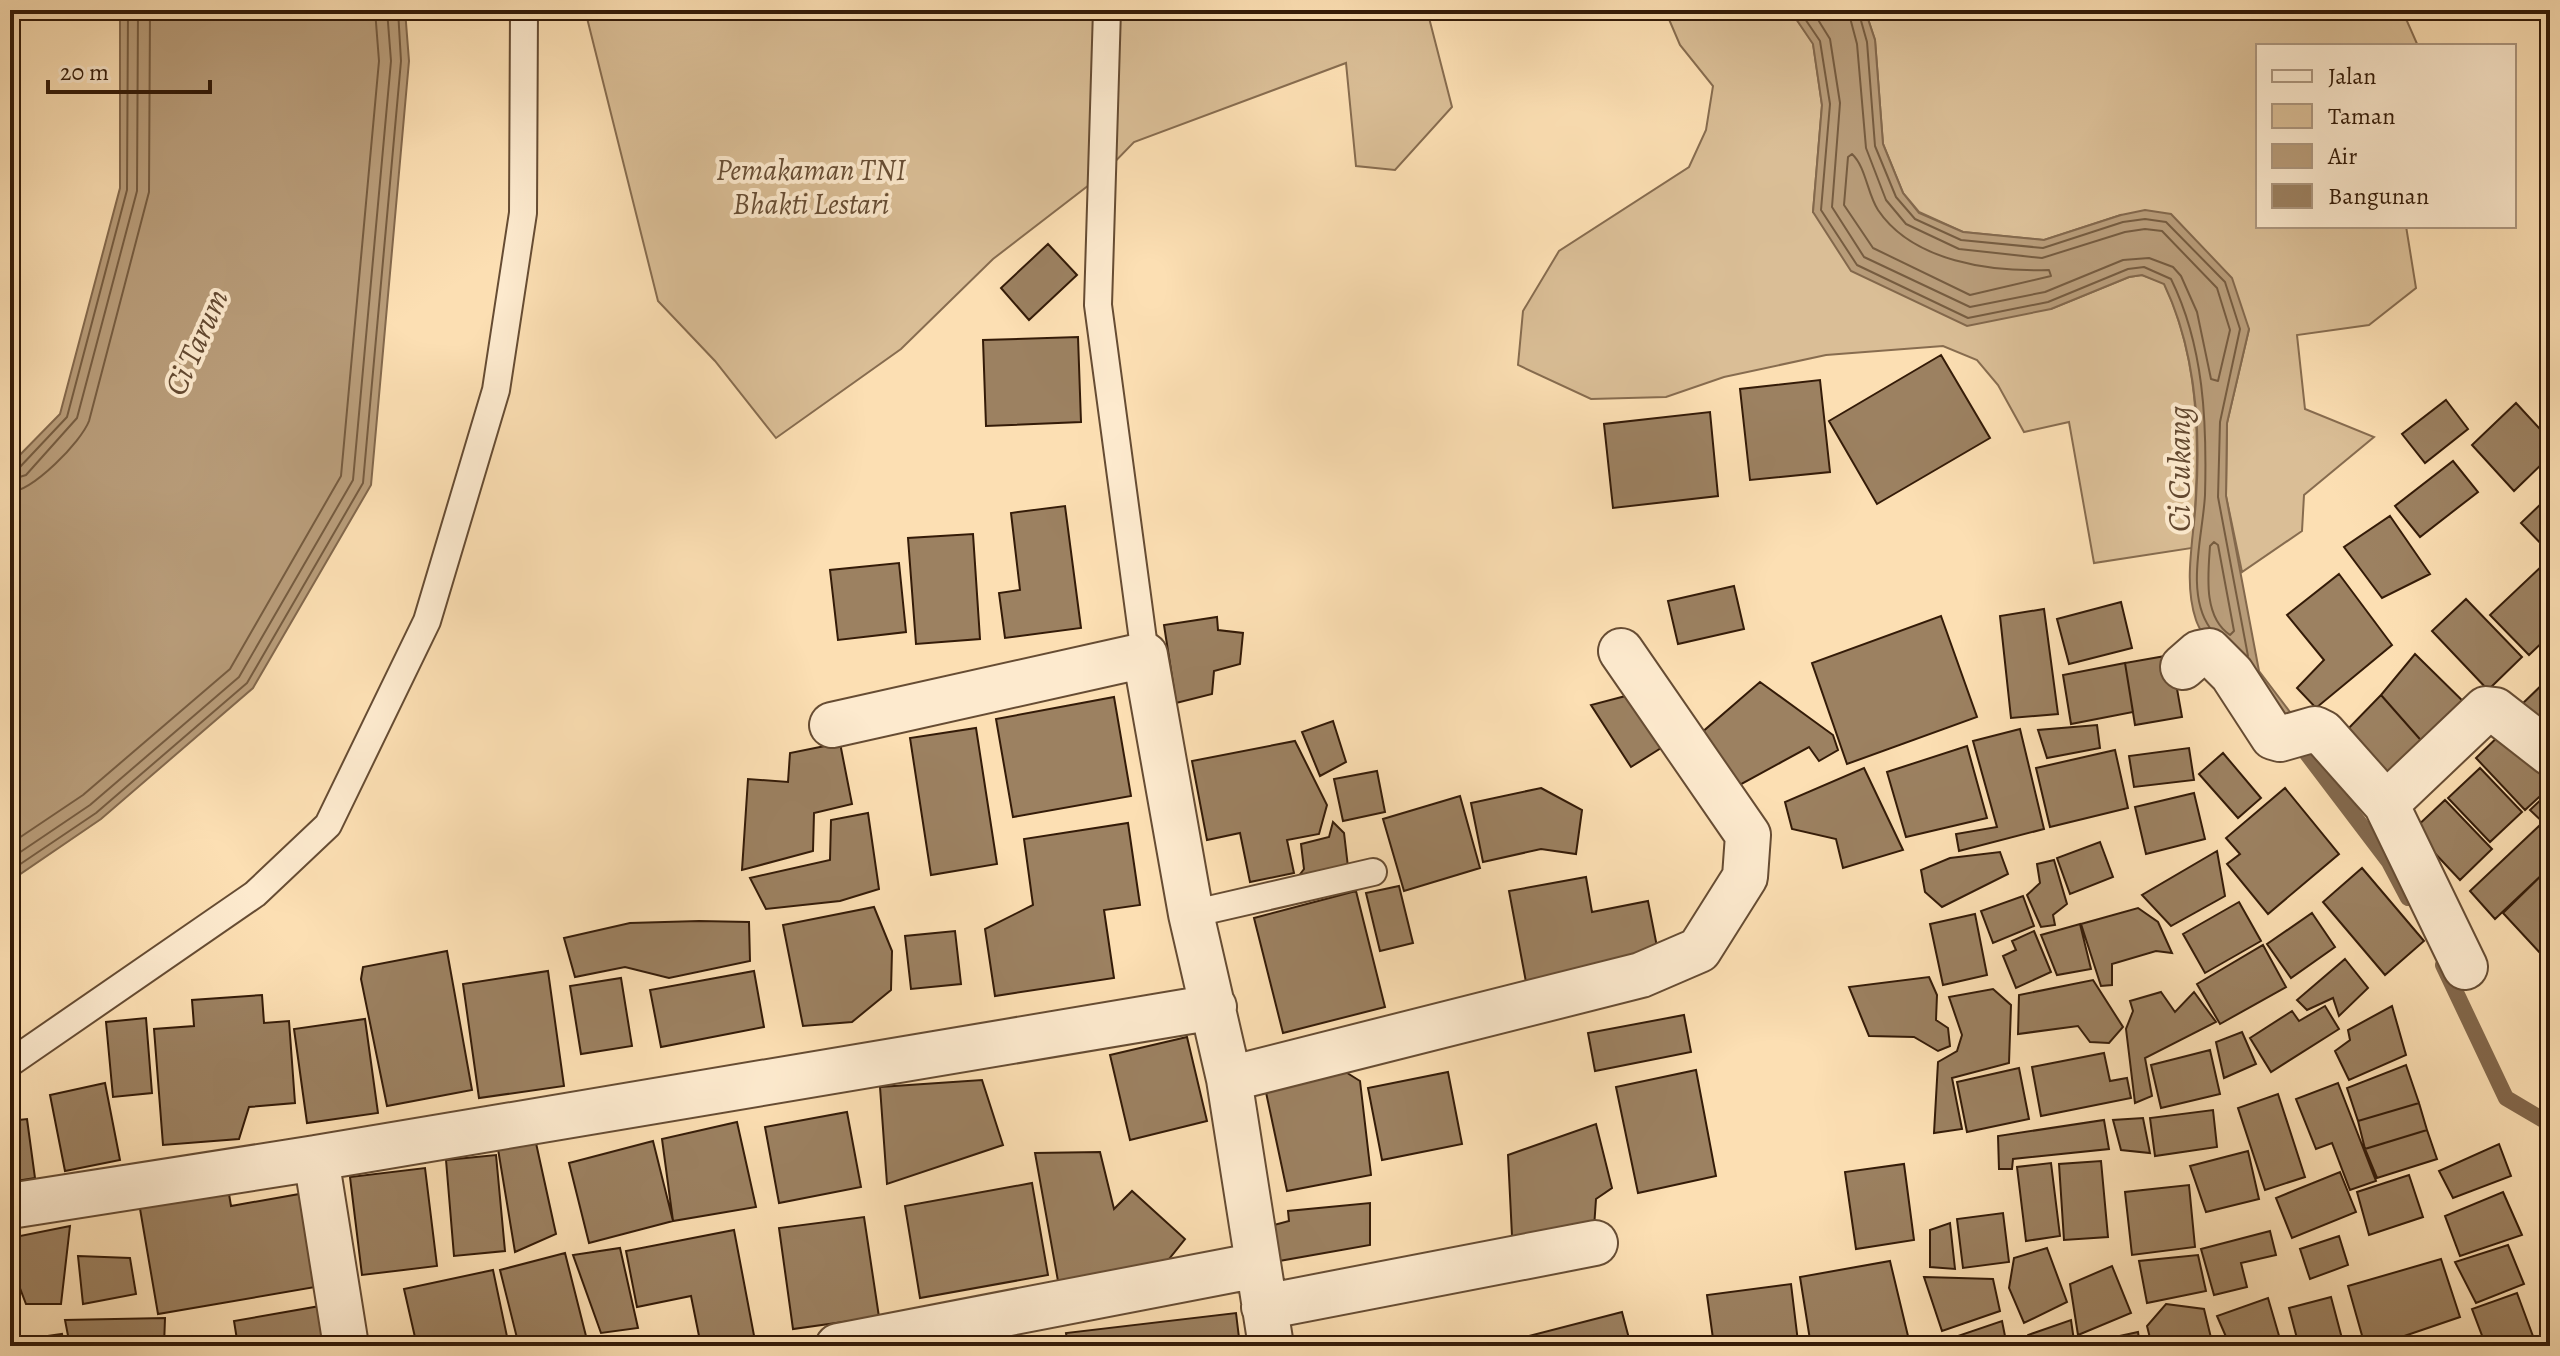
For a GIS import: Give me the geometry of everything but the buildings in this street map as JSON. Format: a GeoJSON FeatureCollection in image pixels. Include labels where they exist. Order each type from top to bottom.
{"type":"FeatureCollection","features":[{"type":"Feature","properties":{"kind":"street"},"geometry":{"type":"LineString","coordinates":[[1229,1079],[1641,975],[1699,950],[1745,877],[1748,835],[1621,651]]}},
{"type":"Feature","properties":{"kind":"street"},"geometry":{"type":"LineString","coordinates":[[2183,667],[2199,653],[2209,651],[2232,674],[2263,725],[2298,734],[2323,733],[2386,804],[2465,967]]}},
{"type":"Feature","properties":{"kind":"street"},"geometry":{"type":"LineString","coordinates":[[832,725],[1145,655],[1191,914],[1229,1079],[1267,1327],[1595,1243]]}},
{"type":"Feature","properties":{"kind":"street"},"geometry":{"type":"LineString","coordinates":[[2386,804],[2486,709],[2495,710],[2550,753]]}},
{"type":"Feature","properties":{"kind":"street"},"geometry":{"type":"LineString","coordinates":[[10,1206],[316,1158],[1214,1007]]}},
{"type":"Feature","properties":{"kind":"street"},"geometry":{"type":"LineString","coordinates":[[316,1158],[346,1346]]}},
{"type":"Feature","properties":{"kind":"street"},"geometry":{"type":"LineString","coordinates":[[838,1346],[1258,1265]]}},
{"type":"Feature","properties":{"kind":"lane"},"geometry":{"type":"LineString","coordinates":[[10,1063],[255,894],[328,825],[427,621],[496,390],[523,213],[524,10]]}},
{"type":"Feature","properties":{"kind":"lane"},"geometry":{"type":"LineString","coordinates":[[1107,10],[1098,305],[1145,655]]}},
{"type":"Feature","properties":{"kind":"lane"},"geometry":{"type":"LineString","coordinates":[[1191,914],[1373,872]]}},
{"type":"Feature","properties":{"kind":"green space","name":"Pemakaman TNI Bhakti Lestari"},"geometry":{"type":"Polygon","coordinates":[[[585,10],[1427,10],[1452,107],[1395,170],[1356,166],[1346,63],[1134,142],[1102,175],[993,259],[901,349],[776,438],[715,361],[658,301],[585,10]]]}},
{"type":"Feature","properties":{"kind":"green space"},"geometry":{"type":"Polygon","coordinates":[[[1665,10],[1790,10],[1813,43],[1822,105],[1813,212],[2051,309],[2129,277],[2142,275],[2164,283],[2186,347],[2196,414],[2192,548],[2094,563],[2069,422],[2024,432],[1998,385],[1977,360],[1943,346],[1826,355],[1724,377],[1666,397],[1591,399],[1518,365],[1523,311],[1559,251],[1689,167],[1706,130],[1713,86],[1680,45],[1665,10]]]}},
{"type":"Feature","properties":{"kind":"green space"},"geometry":{"type":"Polygon","coordinates":[[[1865,10],[2395,10],[2407,21],[2417,44],[2256,44],[2256,228],[2406,228],[2416,288],[2369,325],[2297,335],[2305,409],[2374,437],[2304,495],[2302,531],[2242,572],[2226,496],[2227,423],[2249,329],[2121,215],[2044,240],[1963,232],[1919,212],[1903,193],[1883,144],[1875,40],[1865,10]]]}},
{"type":"Feature","properties":{"kind":"water","name":"Ci Tarum"},"geometry":{"type":"Polygon","coordinates":[[[120,10],[405,10],[409,61],[371,485],[253,688],[101,819],[10,881],[10,465],[60,414],[120,188],[120,10]]]}},
{"type":"Feature","properties":{"kind":"water"},"geometry":{"type":"Polygon","coordinates":[[[1790,10],[1865,10],[1875,40],[1883,144],[1903,193],[1919,213],[1963,232],[2044,240],[2145,210],[2171,214],[2232,278],[2249,329],[2227,423],[2226,496],[2259,671],[2296,720],[2273,730],[2219,659],[2196,620],[2190,591],[2197,471],[2194,388],[2183,335],[2164,284],[2142,275],[2129,277],[2051,309],[1967,326],[1851,271],[1813,212],[1822,105],[1813,44],[1790,10]]]}},
{"type":"Feature","properties":{"kind":"waterway","name":"Ci Cukang"},"geometry":{"type":"LineString","coordinates":[[2295,738],[2389,862],[2408,898]]}},
{"type":"Feature","properties":{"kind":"waterway","name":"Ci Cukang"},"geometry":{"type":"LineString","coordinates":[[2443,965],[2506,1098],[2550,1124]]}}]}
